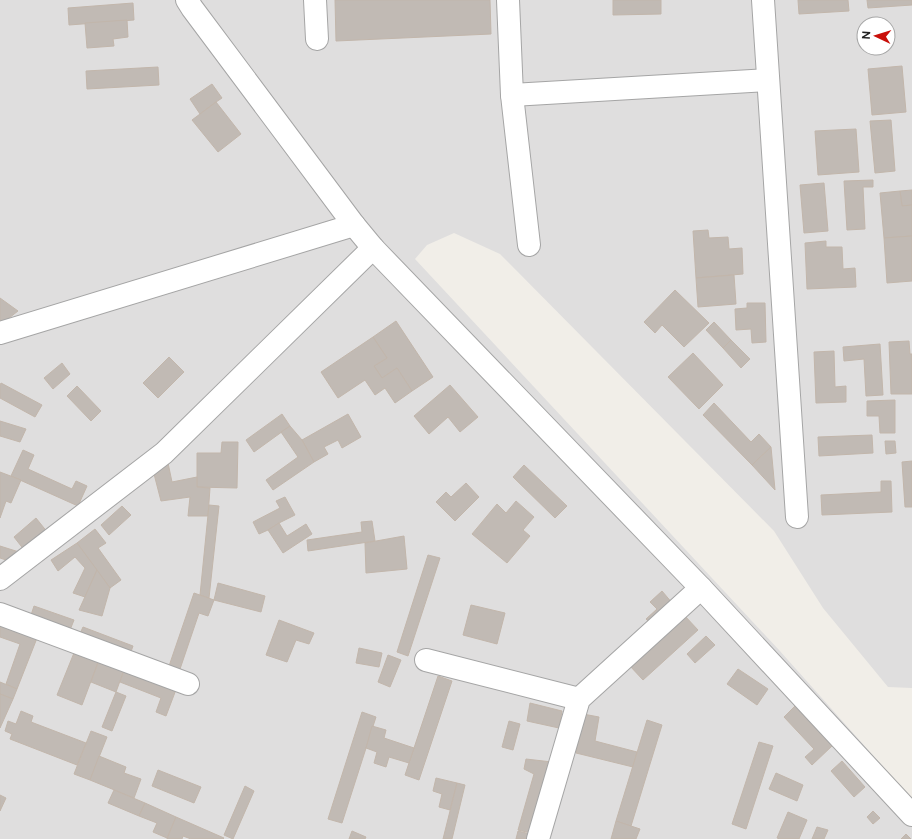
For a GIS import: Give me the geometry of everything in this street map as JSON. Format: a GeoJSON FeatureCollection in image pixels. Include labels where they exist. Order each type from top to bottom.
{"type":"FeatureCollection","features":[{"type":"Feature","properties":{"kind":"street"},"geometry":{"type":"LineString","coordinates":[[187,0],[354,225],[373,248],[702,588],[912,815]]}},
{"type":"Feature","properties":{"kind":"street"},"geometry":{"type":"LineString","coordinates":[[315,0],[317,39]]}},
{"type":"Feature","properties":{"kind":"street"},"geometry":{"type":"LineString","coordinates":[[508,0],[512,95],[529,245]]}},
{"type":"Feature","properties":{"kind":"street"},"geometry":{"type":"LineString","coordinates":[[763,0],[797,517]]}},
{"type":"Feature","properties":{"kind":"street"},"geometry":{"type":"LineString","coordinates":[[512,95],[768,80]]}},
{"type":"Feature","properties":{"kind":"street"},"geometry":{"type":"LineString","coordinates":[[0,333],[354,225]]}},
{"type":"Feature","properties":{"kind":"street"},"geometry":{"type":"LineString","coordinates":[[0,579],[164,453],[373,248]]}},
{"type":"Feature","properties":{"kind":"street"},"geometry":{"type":"LineString","coordinates":[[538,839],[579,699],[702,588]]}},
{"type":"Feature","properties":{"kind":"street"},"geometry":{"type":"LineString","coordinates":[[0,614],[188,684]]}},
{"type":"Feature","properties":{"kind":"street"},"geometry":{"type":"LineString","coordinates":[[426,660],[579,699]]}},
{"type":"Feature","properties":{"kind":"shaded area"},"geometry":{"type":"Polygon","coordinates":[[[0,0],[912,0],[912,688],[888,687],[823,608],[774,531],[500,254],[454,233],[427,245],[415,259],[779,650],[912,799],[912,839],[0,839],[0,0]]]}},
{"type":"Feature","properties":{"kind":"building"},"geometry":{"type":"Polygon","coordinates":[[[335,0],[490,0],[491,34],[336,41],[335,0]]]}},
{"type":"Feature","properties":{"kind":"building"},"geometry":{"type":"Polygon","coordinates":[[[613,0],[661,0],[661,14],[613,15],[613,0]]]}},
{"type":"Feature","properties":{"kind":"building"},"geometry":{"type":"Polygon","coordinates":[[[798,0],[848,0],[849,11],[799,14],[798,0]]]}},
{"type":"Feature","properties":{"kind":"building"},"geometry":{"type":"Polygon","coordinates":[[[867,0],[912,0],[912,5],[868,8],[867,0]]]}},
{"type":"Feature","properties":{"kind":"building"},"geometry":{"type":"Polygon","coordinates":[[[133,3],[134,20],[69,25],[68,8],[133,3]]]}},
{"type":"Feature","properties":{"kind":"building"},"geometry":{"type":"Polygon","coordinates":[[[127,20],[128,37],[113,39],[114,46],[87,48],[85,23],[127,20]]]}},
{"type":"Feature","properties":{"kind":"building"},"geometry":{"type":"Polygon","coordinates":[[[902,66],[906,112],[872,115],[868,69],[902,66]]]}},
{"type":"Feature","properties":{"kind":"building"},"geometry":{"type":"Polygon","coordinates":[[[158,67],[159,85],[87,89],[86,71],[158,67]]]}},
{"type":"Feature","properties":{"kind":"building"},"geometry":{"type":"Polygon","coordinates":[[[212,84],[222,98],[200,114],[190,99],[212,84]]]}},
{"type":"Feature","properties":{"kind":"building"},"geometry":{"type":"Polygon","coordinates":[[[216,102],[241,134],[218,152],[192,120],[216,102]]]}},
{"type":"Feature","properties":{"kind":"building"},"geometry":{"type":"Polygon","coordinates":[[[891,120],[895,171],[875,173],[870,121],[891,120]]]}},
{"type":"Feature","properties":{"kind":"building"},"geometry":{"type":"Polygon","coordinates":[[[856,129],[859,172],[818,175],[815,131],[856,129]]]}},
{"type":"Feature","properties":{"kind":"building"},"geometry":{"type":"Polygon","coordinates":[[[873,180],[873,187],[863,187],[865,229],[847,230],[844,181],[873,180]]]}},
{"type":"Feature","properties":{"kind":"building"},"geometry":{"type":"Polygon","coordinates":[[[824,183],[828,231],[804,233],[800,185],[824,183]]]}},
{"type":"Feature","properties":{"kind":"building"},"geometry":{"type":"Polygon","coordinates":[[[912,190],[912,205],[902,206],[900,191],[912,190]]]}},
{"type":"Feature","properties":{"kind":"building"},"geometry":{"type":"Polygon","coordinates":[[[900,191],[902,206],[912,205],[912,236],[884,238],[880,193],[900,191]]]}},
{"type":"Feature","properties":{"kind":"building"},"geometry":{"type":"Polygon","coordinates":[[[708,230],[709,238],[728,237],[729,249],[742,248],[743,274],[696,278],[693,231],[708,230]]]}},
{"type":"Feature","properties":{"kind":"building"},"geometry":{"type":"Polygon","coordinates":[[[912,236],[912,281],[887,283],[884,238],[912,236]]]}},
{"type":"Feature","properties":{"kind":"building"},"geometry":{"type":"Polygon","coordinates":[[[826,241],[826,247],[842,247],[843,269],[855,268],[856,287],[807,289],[805,243],[826,241]]]}},
{"type":"Feature","properties":{"kind":"building"},"geometry":{"type":"Polygon","coordinates":[[[734,275],[736,304],[698,307],[696,278],[734,275]]]}},
{"type":"Feature","properties":{"kind":"building"},"geometry":{"type":"Polygon","coordinates":[[[675,290],[709,323],[684,347],[662,325],[655,333],[644,322],[675,290]]]}},
{"type":"Feature","properties":{"kind":"building"},"geometry":{"type":"Polygon","coordinates":[[[0,298],[18,311],[0,325],[0,298]]]}},
{"type":"Feature","properties":{"kind":"building"},"geometry":{"type":"Polygon","coordinates":[[[747,303],[765,303],[766,342],[752,343],[751,329],[736,330],[735,309],[747,308],[747,303]]]}},
{"type":"Feature","properties":{"kind":"building"},"geometry":{"type":"Polygon","coordinates":[[[396,321],[433,377],[412,391],[397,368],[382,378],[374,366],[387,358],[373,337],[396,321]]]}},
{"type":"Feature","properties":{"kind":"building"},"geometry":{"type":"Polygon","coordinates":[[[714,322],[731,340],[723,348],[706,330],[714,322]]]}},
{"type":"Feature","properties":{"kind":"building"},"geometry":{"type":"Polygon","coordinates":[[[373,337],[387,358],[374,366],[382,378],[397,368],[412,391],[395,403],[385,388],[375,395],[365,380],[338,398],[321,372],[373,337]]]}},
{"type":"Feature","properties":{"kind":"building"},"geometry":{"type":"Polygon","coordinates":[[[731,340],[750,359],[741,368],[723,348],[731,340]]]}},
{"type":"Feature","properties":{"kind":"building"},"geometry":{"type":"Polygon","coordinates":[[[909,341],[910,354],[912,354],[912,394],[891,394],[889,342],[909,341]]]}},
{"type":"Feature","properties":{"kind":"building"},"geometry":{"type":"Polygon","coordinates":[[[880,344],[883,395],[866,396],[864,359],[844,361],[843,347],[880,344]]]}},
{"type":"Feature","properties":{"kind":"building"},"geometry":{"type":"Polygon","coordinates":[[[834,351],[835,387],[846,386],[846,402],[816,403],[814,352],[834,351]]]}},
{"type":"Feature","properties":{"kind":"building"},"geometry":{"type":"Polygon","coordinates":[[[693,353],[723,385],[699,409],[668,377],[693,353]]]}},
{"type":"Feature","properties":{"kind":"building"},"geometry":{"type":"Polygon","coordinates":[[[169,357],[184,372],[158,398],[143,383],[169,357]]]}},
{"type":"Feature","properties":{"kind":"building"},"geometry":{"type":"Polygon","coordinates":[[[62,363],[70,374],[53,389],[44,378],[62,363]]]}},
{"type":"Feature","properties":{"kind":"building"},"geometry":{"type":"Polygon","coordinates":[[[1,383],[42,405],[35,417],[0,398],[1,383]]]}},
{"type":"Feature","properties":{"kind":"building"},"geometry":{"type":"Polygon","coordinates":[[[450,385],[478,417],[460,432],[448,417],[429,434],[414,416],[450,385]]]}},
{"type":"Feature","properties":{"kind":"building"},"geometry":{"type":"Polygon","coordinates":[[[77,386],[101,411],[91,421],[67,396],[77,386]]]}},
{"type":"Feature","properties":{"kind":"building"},"geometry":{"type":"Polygon","coordinates":[[[895,400],[895,433],[880,433],[879,416],[867,416],[867,401],[895,400]]]}},
{"type":"Feature","properties":{"kind":"building"},"geometry":{"type":"Polygon","coordinates":[[[714,403],[751,442],[759,434],[771,447],[752,465],[703,415],[714,403]]]}},
{"type":"Feature","properties":{"kind":"building"},"geometry":{"type":"Polygon","coordinates":[[[282,414],[290,426],[254,452],[246,440],[282,414]]]}},
{"type":"Feature","properties":{"kind":"building"},"geometry":{"type":"Polygon","coordinates":[[[348,414],[361,437],[342,448],[338,440],[324,447],[328,454],[314,462],[302,440],[348,414]]]}},
{"type":"Feature","properties":{"kind":"building"},"geometry":{"type":"Polygon","coordinates":[[[0,421],[26,429],[20,442],[0,436],[0,421]]]}},
{"type":"Feature","properties":{"kind":"building"},"geometry":{"type":"Polygon","coordinates":[[[290,426],[302,440],[314,462],[273,490],[266,480],[298,457],[281,432],[290,426]]]}},
{"type":"Feature","properties":{"kind":"building"},"geometry":{"type":"Polygon","coordinates":[[[872,435],[873,453],[819,456],[818,437],[872,435]]]}},
{"type":"Feature","properties":{"kind":"building"},"geometry":{"type":"Polygon","coordinates":[[[885,441],[895,441],[896,453],[886,454],[885,441]]]}},
{"type":"Feature","properties":{"kind":"building"},"geometry":{"type":"Polygon","coordinates":[[[222,442],[238,442],[237,488],[197,487],[197,453],[221,453],[222,442]]]}},
{"type":"Feature","properties":{"kind":"building"},"geometry":{"type":"Polygon","coordinates":[[[771,447],[775,490],[752,465],[771,447]]]}},
{"type":"Feature","properties":{"kind":"building"},"geometry":{"type":"Polygon","coordinates":[[[23,450],[34,455],[28,469],[72,489],[76,481],[87,486],[78,506],[11,476],[23,450]]]}},
{"type":"Feature","properties":{"kind":"building"},"geometry":{"type":"Polygon","coordinates":[[[912,461],[912,507],[905,507],[902,462],[912,461]]]}},
{"type":"Feature","properties":{"kind":"building"},"geometry":{"type":"Polygon","coordinates":[[[168,463],[172,482],[197,477],[197,487],[210,488],[208,516],[188,516],[190,497],[161,501],[154,474],[168,463]]]}},
{"type":"Feature","properties":{"kind":"building"},"geometry":{"type":"Polygon","coordinates":[[[524,465],[567,506],[555,518],[513,477],[524,465]]]}},
{"type":"Feature","properties":{"kind":"building"},"geometry":{"type":"Polygon","coordinates":[[[0,472],[21,480],[11,503],[6,501],[0,518],[0,472]]]}},
{"type":"Feature","properties":{"kind":"building"},"geometry":{"type":"Polygon","coordinates":[[[881,481],[891,481],[892,512],[822,515],[821,495],[881,492],[881,481]]]}},
{"type":"Feature","properties":{"kind":"building"},"geometry":{"type":"Polygon","coordinates":[[[466,483],[479,497],[455,521],[436,502],[446,492],[451,497],[466,483]]]}},
{"type":"Feature","properties":{"kind":"building"},"geometry":{"type":"Polygon","coordinates":[[[285,497],[295,515],[259,534],[253,522],[280,508],[276,501],[285,497]]]}},
{"type":"Feature","properties":{"kind":"building"},"geometry":{"type":"Polygon","coordinates":[[[516,501],[534,517],[523,530],[530,536],[507,563],[472,534],[497,504],[506,513],[516,501]]]}},
{"type":"Feature","properties":{"kind":"building"},"geometry":{"type":"Polygon","coordinates":[[[209,505],[219,506],[209,598],[200,595],[209,505]]]}},
{"type":"Feature","properties":{"kind":"building"},"geometry":{"type":"Polygon","coordinates":[[[122,506],[131,515],[109,535],[101,525],[122,506]]]}},
{"type":"Feature","properties":{"kind":"building"},"geometry":{"type":"Polygon","coordinates":[[[36,518],[48,533],[25,551],[14,537],[36,518]]]}},
{"type":"Feature","properties":{"kind":"building"},"geometry":{"type":"Polygon","coordinates":[[[372,521],[375,541],[308,551],[307,540],[362,532],[361,522],[372,521]]]}},
{"type":"Feature","properties":{"kind":"building"},"geometry":{"type":"Polygon","coordinates":[[[279,523],[287,536],[306,524],[312,534],[283,553],[268,530],[279,523]]]}},
{"type":"Feature","properties":{"kind":"building"},"geometry":{"type":"Polygon","coordinates":[[[95,529],[106,543],[98,548],[121,580],[110,588],[77,543],[95,529]]]}},
{"type":"Feature","properties":{"kind":"building"},"geometry":{"type":"Polygon","coordinates":[[[404,536],[407,569],[366,573],[365,543],[404,536]]]}},
{"type":"Feature","properties":{"kind":"building"},"geometry":{"type":"Polygon","coordinates":[[[77,543],[97,570],[85,597],[73,593],[85,568],[75,557],[58,571],[51,560],[77,543]]]}},
{"type":"Feature","properties":{"kind":"building"},"geometry":{"type":"Polygon","coordinates":[[[0,546],[19,552],[9,561],[0,558],[0,546]]]}},
{"type":"Feature","properties":{"kind":"building"},"geometry":{"type":"Polygon","coordinates":[[[428,555],[440,558],[408,656],[397,652],[428,555]]]}},
{"type":"Feature","properties":{"kind":"building"},"geometry":{"type":"Polygon","coordinates":[[[97,570],[110,588],[102,616],[79,610],[97,570]]]}},
{"type":"Feature","properties":{"kind":"building"},"geometry":{"type":"Polygon","coordinates":[[[218,583],[265,596],[261,612],[214,600],[218,583]]]}},
{"type":"Feature","properties":{"kind":"building"},"geometry":{"type":"Polygon","coordinates":[[[662,591],[673,604],[651,624],[646,619],[657,609],[650,602],[662,591]]]}},
{"type":"Feature","properties":{"kind":"building"},"geometry":{"type":"Polygon","coordinates":[[[194,593],[214,600],[208,616],[199,613],[179,672],[168,669],[194,593]]]}},
{"type":"Feature","properties":{"kind":"building"},"geometry":{"type":"Polygon","coordinates":[[[471,605],[505,613],[497,644],[463,635],[471,605]]]}},
{"type":"Feature","properties":{"kind":"building"},"geometry":{"type":"Polygon","coordinates":[[[34,606],[74,620],[68,635],[29,621],[34,606]]]}},
{"type":"Feature","properties":{"kind":"building"},"geometry":{"type":"Polygon","coordinates":[[[684,615],[698,630],[643,680],[630,666],[684,615]]]}},
{"type":"Feature","properties":{"kind":"building"},"geometry":{"type":"Polygon","coordinates":[[[0,619],[39,633],[17,689],[6,684],[20,644],[0,637],[0,619]]]}},
{"type":"Feature","properties":{"kind":"building"},"geometry":{"type":"Polygon","coordinates":[[[279,620],[314,633],[309,644],[296,640],[287,662],[266,655],[279,620]]]}},
{"type":"Feature","properties":{"kind":"building"},"geometry":{"type":"Polygon","coordinates":[[[83,627],[133,646],[129,657],[78,638],[83,627]]]}},
{"type":"Feature","properties":{"kind":"building"},"geometry":{"type":"Polygon","coordinates":[[[706,636],[715,645],[695,663],[687,654],[706,636]]]}},
{"type":"Feature","properties":{"kind":"building"},"geometry":{"type":"Polygon","coordinates":[[[76,648],[100,657],[82,705],[57,695],[76,648]]]}},
{"type":"Feature","properties":{"kind":"building"},"geometry":{"type":"Polygon","coordinates":[[[359,648],[382,653],[379,667],[356,663],[359,648]]]}},
{"type":"Feature","properties":{"kind":"building"},"geometry":{"type":"Polygon","coordinates":[[[388,655],[401,660],[390,687],[378,682],[388,655]]]}},
{"type":"Feature","properties":{"kind":"building"},"geometry":{"type":"Polygon","coordinates":[[[100,657],[125,667],[116,692],[91,682],[100,657]]]}},
{"type":"Feature","properties":{"kind":"building"},"geometry":{"type":"Polygon","coordinates":[[[125,667],[177,687],[166,716],[156,712],[161,698],[120,682],[125,667]]]}},
{"type":"Feature","properties":{"kind":"building"},"geometry":{"type":"Polygon","coordinates":[[[738,669],[768,689],[757,705],[727,684],[738,669]]]}},
{"type":"Feature","properties":{"kind":"building"},"geometry":{"type":"Polygon","coordinates":[[[438,676],[452,681],[419,780],[405,775],[438,676]]]}},
{"type":"Feature","properties":{"kind":"building"},"geometry":{"type":"Polygon","coordinates":[[[0,682],[17,689],[13,699],[0,694],[0,682]]]}},
{"type":"Feature","properties":{"kind":"building"},"geometry":{"type":"Polygon","coordinates":[[[116,692],[126,696],[112,731],[102,727],[116,692]]]}},
{"type":"Feature","properties":{"kind":"building"},"geometry":{"type":"Polygon","coordinates":[[[0,694],[13,699],[0,728],[0,694]]]}},
{"type":"Feature","properties":{"kind":"building"},"geometry":{"type":"Polygon","coordinates":[[[530,703],[562,711],[559,728],[527,721],[530,703]]]}},
{"type":"Feature","properties":{"kind":"building"},"geometry":{"type":"Polygon","coordinates":[[[795,706],[832,746],[812,765],[805,757],[814,749],[784,717],[795,706]]]}},
{"type":"Feature","properties":{"kind":"building"},"geometry":{"type":"Polygon","coordinates":[[[21,711],[33,716],[31,722],[86,743],[77,765],[10,739],[12,734],[5,731],[8,721],[16,724],[21,711]]]}},
{"type":"Feature","properties":{"kind":"building"},"geometry":{"type":"Polygon","coordinates":[[[362,712],[376,717],[342,823],[328,819],[362,712]]]}},
{"type":"Feature","properties":{"kind":"building"},"geometry":{"type":"Polygon","coordinates":[[[583,714],[599,717],[595,741],[637,752],[633,767],[576,753],[583,714]]]}},
{"type":"Feature","properties":{"kind":"building"},"geometry":{"type":"Polygon","coordinates":[[[647,720],[662,725],[631,826],[616,821],[647,720]]]}},
{"type":"Feature","properties":{"kind":"building"},"geometry":{"type":"Polygon","coordinates":[[[509,721],[520,724],[513,750],[502,747],[509,721]]]}},
{"type":"Feature","properties":{"kind":"building"},"geometry":{"type":"Polygon","coordinates":[[[372,726],[386,730],[384,738],[414,748],[409,763],[389,757],[386,767],[374,763],[377,752],[366,748],[372,726]]]}},
{"type":"Feature","properties":{"kind":"building"},"geometry":{"type":"Polygon","coordinates":[[[91,731],[107,737],[90,780],[74,774],[91,731]]]}},
{"type":"Feature","properties":{"kind":"building"},"geometry":{"type":"Polygon","coordinates":[[[759,742],[773,746],[746,829],[732,824],[759,742]]]}},
{"type":"Feature","properties":{"kind":"building"},"geometry":{"type":"Polygon","coordinates":[[[99,756],[126,767],[124,773],[141,779],[134,798],[90,780],[99,756]]]}},
{"type":"Feature","properties":{"kind":"building"},"geometry":{"type":"Polygon","coordinates":[[[526,759],[552,762],[531,833],[518,830],[534,774],[524,769],[526,759]]]}},
{"type":"Feature","properties":{"kind":"building"},"geometry":{"type":"Polygon","coordinates":[[[842,761],[865,787],[854,797],[831,771],[842,761]]]}},
{"type":"Feature","properties":{"kind":"building"},"geometry":{"type":"Polygon","coordinates":[[[158,770],[201,787],[194,803],[152,786],[158,770]]]}},
{"type":"Feature","properties":{"kind":"building"},"geometry":{"type":"Polygon","coordinates":[[[776,773],[803,785],[797,801],[769,789],[776,773]]]}},
{"type":"Feature","properties":{"kind":"building"},"geometry":{"type":"Polygon","coordinates":[[[436,778],[457,783],[450,810],[439,807],[442,794],[433,791],[436,778]]]}},
{"type":"Feature","properties":{"kind":"building"},"geometry":{"type":"Polygon","coordinates":[[[457,783],[465,785],[452,839],[443,839],[457,783]]]}},
{"type":"Feature","properties":{"kind":"building"},"geometry":{"type":"Polygon","coordinates":[[[245,786],[254,791],[233,839],[224,835],[245,786]]]}},
{"type":"Feature","properties":{"kind":"building"},"geometry":{"type":"Polygon","coordinates":[[[114,790],[145,803],[139,816],[108,803],[114,790]]]}},
{"type":"Feature","properties":{"kind":"building"},"geometry":{"type":"Polygon","coordinates":[[[0,795],[6,798],[0,811],[0,795]]]}},
{"type":"Feature","properties":{"kind":"building"},"geometry":{"type":"Polygon","coordinates":[[[145,803],[176,817],[167,838],[153,832],[157,823],[139,816],[145,803]]]}},
{"type":"Feature","properties":{"kind":"building"},"geometry":{"type":"Polygon","coordinates":[[[873,811],[880,818],[873,824],[867,817],[873,811]]]}},
{"type":"Feature","properties":{"kind":"building"},"geometry":{"type":"Polygon","coordinates":[[[788,812],[807,820],[799,839],[777,838],[788,812]]]}},
{"type":"Feature","properties":{"kind":"building"},"geometry":{"type":"Polygon","coordinates":[[[176,817],[224,838],[191,839],[183,836],[182,839],[167,839],[176,817]]]}},
{"type":"Feature","properties":{"kind":"building"},"geometry":{"type":"Polygon","coordinates":[[[616,821],[640,829],[636,839],[611,839],[616,821]]]}},
{"type":"Feature","properties":{"kind":"building"},"geometry":{"type":"Polygon","coordinates":[[[817,827],[828,830],[824,839],[812,839],[817,827]]]}},
{"type":"Feature","properties":{"kind":"building"},"geometry":{"type":"Polygon","coordinates":[[[352,831],[366,837],[365,839],[349,839],[352,831]]]}},
{"type":"Feature","properties":{"kind":"building"},"geometry":{"type":"Polygon","coordinates":[[[518,831],[530,834],[529,839],[516,839],[518,831]]]}},
{"type":"Feature","properties":{"kind":"building"},"geometry":{"type":"Polygon","coordinates":[[[906,834],[911,839],[901,839],[906,834]]]}}]}
